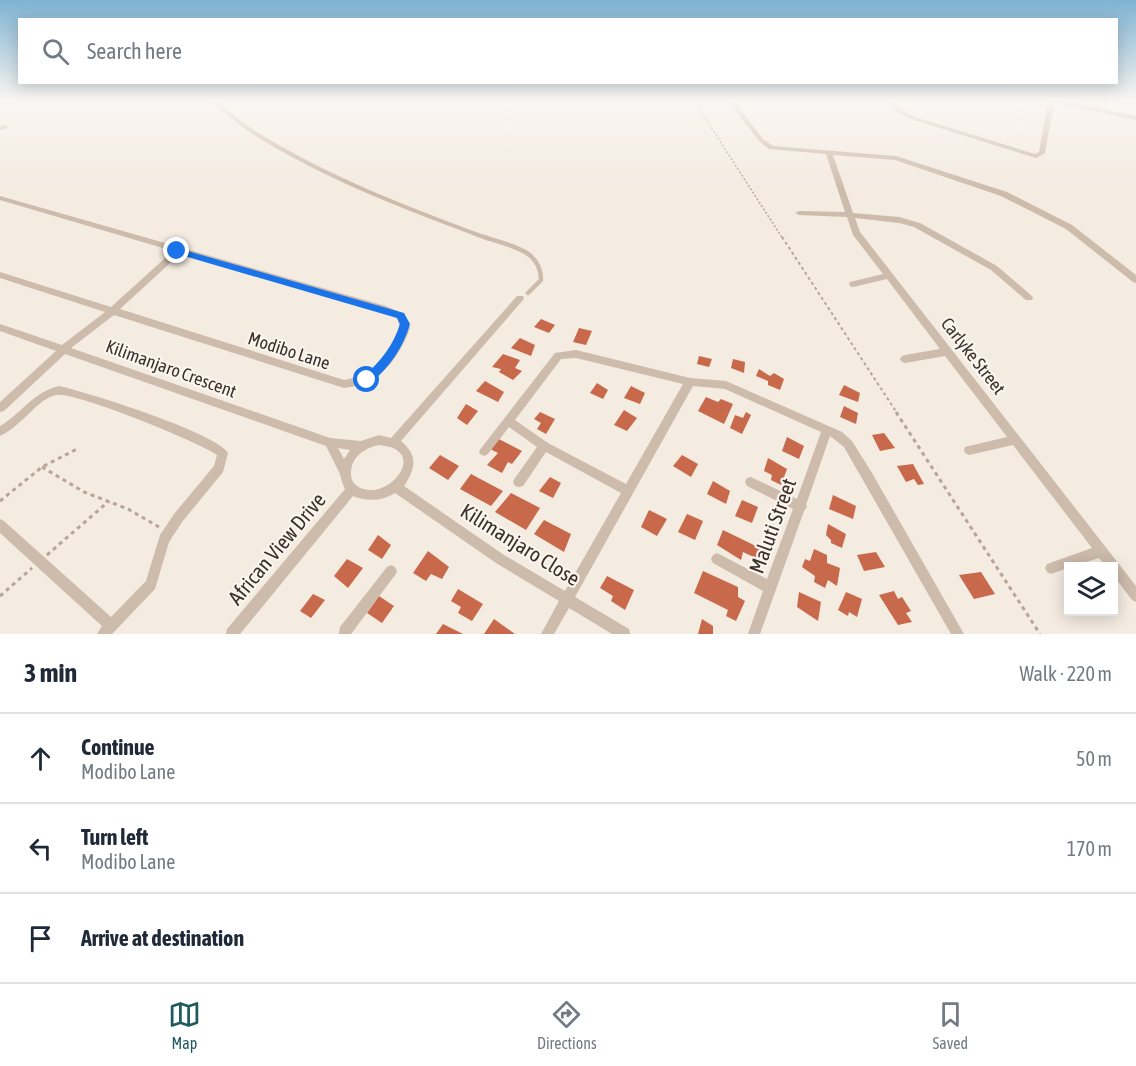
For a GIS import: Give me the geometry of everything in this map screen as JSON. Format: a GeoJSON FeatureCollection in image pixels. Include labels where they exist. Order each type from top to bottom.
{"type":"FeatureCollection","features":[{"type":"Feature","properties":{"kind":"street"},"geometry":{"type":"LineString","coordinates":[[752,131],[760,141],[769,147],[903,159],[1004,194],[1069,227],[1136,280]]}},
{"type":"Feature","properties":{"kind":"street"},"geometry":{"type":"LineString","coordinates":[[955,131],[1036,156],[1042,153],[1047,131]]}},
{"type":"Feature","properties":{"kind":"street","name":"Carlyke Street"},"geometry":{"type":"LineString","coordinates":[[829,153],[855,233],[1109,562]]}},
{"type":"Feature","properties":{"kind":"street","name":"Modibo Lane"},"geometry":{"type":"LineString","coordinates":[[0,198],[393,312],[404,320],[403,334],[375,374],[356,384],[344,384],[0,275]]}},
{"type":"Feature","properties":{"kind":"street"},"geometry":{"type":"LineString","coordinates":[[799,213],[899,220],[923,227],[994,268],[1029,298]]}},
{"type":"Feature","properties":{"kind":"street"},"geometry":{"type":"LineString","coordinates":[[0,408],[65,348],[111,312],[177,251]]}},
{"type":"Feature","properties":{"kind":"street"},"geometry":{"type":"LineString","coordinates":[[853,284],[889,276]]}},
{"type":"Feature","properties":{"kind":"street"},"geometry":{"type":"LineString","coordinates":[[394,442],[524,296]]}},
{"type":"Feature","properties":{"kind":"street","name":"Kilimanjaro Crescent"},"geometry":{"type":"LineString","coordinates":[[0,327],[330,443],[362,446]]}},
{"type":"Feature","properties":{"kind":"street"},"geometry":{"type":"LineString","coordinates":[[905,359],[947,352]]}},
{"type":"Feature","properties":{"kind":"street"},"geometry":{"type":"LineString","coordinates":[[484,451],[556,358],[561,355],[587,356],[690,382],[731,387],[827,430],[848,444],[958,634]]}},
{"type":"Feature","properties":{"kind":"street"},"geometry":{"type":"LineString","coordinates":[[547,634],[690,382]]}},
{"type":"Feature","properties":{"kind":"street"},"geometry":{"type":"LineString","coordinates":[[0,431],[19,419],[48,394],[59,390],[219,448],[224,455],[219,468],[168,532],[161,546],[150,585],[107,630],[0,525]]}},
{"type":"Feature","properties":{"kind":"street"},"geometry":{"type":"LineString","coordinates":[[508,421],[544,446],[629,491]]}},
{"type":"Feature","properties":{"kind":"street","name":"Maluti Street"},"geometry":{"type":"LineString","coordinates":[[754,634],[827,430]]}},
{"type":"Feature","properties":{"kind":"street"},"geometry":{"type":"LineString","coordinates":[[330,443],[345,472],[346,481],[360,494],[375,496],[396,487],[404,478],[408,468],[408,458],[405,450],[394,442],[379,440],[362,446],[348,462],[345,472]]}},
{"type":"Feature","properties":{"kind":"street"},"geometry":{"type":"LineString","coordinates":[[969,450],[1015,440]]}},
{"type":"Feature","properties":{"kind":"street"},"geometry":{"type":"LineString","coordinates":[[519,482],[544,446]]}},
{"type":"Feature","properties":{"kind":"street"},"geometry":{"type":"LineString","coordinates":[[751,482],[801,507]]}},
{"type":"Feature","properties":{"kind":"street","name":"Kilimanjaro Close"},"geometry":{"type":"LineString","coordinates":[[396,487],[500,558],[624,634]]}},
{"type":"Feature","properties":{"kind":"street","name":"African View Drive"},"geometry":{"type":"LineString","coordinates":[[232,634],[352,489]]}},
{"type":"Feature","properties":{"kind":"street"},"geometry":{"type":"LineString","coordinates":[[1051,568],[1101,551]]}},
{"type":"Feature","properties":{"kind":"street"},"geometry":{"type":"LineString","coordinates":[[717,558],[771,588]]}},
{"type":"Feature","properties":{"kind":"street"},"geometry":{"type":"LineString","coordinates":[[346,633],[391,571]]}},
{"type":"Feature","properties":{"kind":"street","name":"Carlyke Street"},"geometry":{"type":"LineString","coordinates":[[1118,573],[1136,596]]}},
{"type":"Feature","properties":{"kind":"lane"},"geometry":{"type":"LineString","coordinates":[[250,131],[296,157],[404,207],[531,254],[542,268],[541,280],[524,296]]}},
{"type":"Feature","properties":{"kind":"path"},"geometry":{"type":"LineString","coordinates":[[713,131],[1040,634]]}},
{"type":"Feature","properties":{"kind":"path"},"geometry":{"type":"LineString","coordinates":[[0,501],[42,467],[77,448]]}},
{"type":"Feature","properties":{"kind":"path"},"geometry":{"type":"LineString","coordinates":[[42,467],[84,492],[128,509],[168,532]]}},
{"type":"Feature","properties":{"kind":"path"},"geometry":{"type":"LineString","coordinates":[[0,596],[110,501]]}},
{"type":"Feature","properties":{"kind":"building"},"geometry":{"type":"Polygon","coordinates":[[[541,319],[555,325],[549,333],[534,327],[541,319]]]}},
{"type":"Feature","properties":{"kind":"building"},"geometry":{"type":"Polygon","coordinates":[[[579,328],[592,331],[586,345],[573,342],[579,328]]]}},
{"type":"Feature","properties":{"kind":"building"},"geometry":{"type":"Polygon","coordinates":[[[520,338],[535,345],[531,356],[511,348],[520,338]]]}},
{"type":"Feature","properties":{"kind":"building"},"geometry":{"type":"Polygon","coordinates":[[[503,354],[520,360],[515,368],[522,371],[513,380],[499,372],[501,369],[492,367],[503,354]]]}},
{"type":"Feature","properties":{"kind":"building"},"geometry":{"type":"Polygon","coordinates":[[[699,356],[712,359],[709,367],[697,364],[699,356]]]}},
{"type":"Feature","properties":{"kind":"building"},"geometry":{"type":"Polygon","coordinates":[[[733,359],[745,362],[744,373],[731,368],[733,359]]]}},
{"type":"Feature","properties":{"kind":"building"},"geometry":{"type":"Polygon","coordinates":[[[759,369],[770,376],[774,373],[784,379],[780,390],[756,376],[759,369]]]}},
{"type":"Feature","properties":{"kind":"building"},"geometry":{"type":"Polygon","coordinates":[[[485,381],[504,392],[498,402],[476,391],[485,381]]]}},
{"type":"Feature","properties":{"kind":"building"},"geometry":{"type":"Polygon","coordinates":[[[597,383],[608,390],[603,399],[590,393],[597,383]]]}},
{"type":"Feature","properties":{"kind":"building"},"geometry":{"type":"Polygon","coordinates":[[[844,385],[860,393],[858,402],[839,395],[844,385]]]}},
{"type":"Feature","properties":{"kind":"building"},"geometry":{"type":"Polygon","coordinates":[[[631,386],[645,393],[640,404],[624,398],[631,386]]]}},
{"type":"Feature","properties":{"kind":"building"},"geometry":{"type":"Polygon","coordinates":[[[706,397],[718,402],[721,399],[733,404],[724,424],[698,411],[706,397]]]}},
{"type":"Feature","properties":{"kind":"building"},"geometry":{"type":"Polygon","coordinates":[[[466,404],[478,411],[467,425],[457,418],[466,404]]]}},
{"type":"Feature","properties":{"kind":"building"},"geometry":{"type":"Polygon","coordinates":[[[844,406],[858,413],[856,424],[840,417],[844,406]]]}},
{"type":"Feature","properties":{"kind":"building"},"geometry":{"type":"Polygon","coordinates":[[[624,410],[637,418],[627,431],[614,425],[624,410]]]}},
{"type":"Feature","properties":{"kind":"building"},"geometry":{"type":"Polygon","coordinates":[[[540,412],[555,419],[546,434],[537,429],[541,423],[534,419],[540,412]]]}},
{"type":"Feature","properties":{"kind":"building"},"geometry":{"type":"Polygon","coordinates":[[[746,412],[751,415],[742,434],[730,428],[735,415],[743,418],[746,412]]]}},
{"type":"Feature","properties":{"kind":"building"},"geometry":{"type":"Polygon","coordinates":[[[884,433],[895,448],[880,451],[872,435],[884,433]]]}},
{"type":"Feature","properties":{"kind":"building"},"geometry":{"type":"Polygon","coordinates":[[[495,437],[522,451],[512,464],[508,462],[502,473],[487,465],[498,453],[488,448],[495,437]]]}},
{"type":"Feature","properties":{"kind":"building"},"geometry":{"type":"Polygon","coordinates":[[[787,437],[804,446],[799,459],[782,451],[787,437]]]}},
{"type":"Feature","properties":{"kind":"building"},"geometry":{"type":"Polygon","coordinates":[[[440,455],[459,466],[448,480],[429,468],[440,455]]]}},
{"type":"Feature","properties":{"kind":"building"},"geometry":{"type":"Polygon","coordinates":[[[682,455],[698,464],[691,477],[673,466],[682,455]]]}},
{"type":"Feature","properties":{"kind":"building"},"geometry":{"type":"Polygon","coordinates":[[[768,458],[787,469],[781,485],[771,480],[772,475],[764,471],[768,458]]]}},
{"type":"Feature","properties":{"kind":"building"},"geometry":{"type":"Polygon","coordinates":[[[913,464],[924,484],[918,485],[914,479],[906,482],[897,466],[913,464]]]}},
{"type":"Feature","properties":{"kind":"building"},"geometry":{"type":"Polygon","coordinates":[[[471,474],[503,491],[491,506],[460,489],[471,474]]]}},
{"type":"Feature","properties":{"kind":"building"},"geometry":{"type":"Polygon","coordinates":[[[550,477],[561,483],[553,498],[539,491],[550,477]]]}},
{"type":"Feature","properties":{"kind":"building"},"geometry":{"type":"Polygon","coordinates":[[[713,481],[730,491],[726,504],[707,494],[713,481]]]}},
{"type":"Feature","properties":{"kind":"building"},"geometry":{"type":"Polygon","coordinates":[[[511,493],[540,508],[526,530],[495,512],[511,493]]]}},
{"type":"Feature","properties":{"kind":"building"},"geometry":{"type":"Polygon","coordinates":[[[833,495],[856,506],[853,519],[829,509],[833,495]]]}},
{"type":"Feature","properties":{"kind":"building"},"geometry":{"type":"Polygon","coordinates":[[[742,500],[758,507],[752,523],[735,516],[742,500]]]}},
{"type":"Feature","properties":{"kind":"building"},"geometry":{"type":"Polygon","coordinates":[[[649,510],[667,519],[657,536],[641,527],[649,510]]]}},
{"type":"Feature","properties":{"kind":"building"},"geometry":{"type":"Polygon","coordinates":[[[687,514],[703,521],[695,540],[678,532],[687,514]]]}},
{"type":"Feature","properties":{"kind":"building"},"geometry":{"type":"Polygon","coordinates":[[[544,520],[571,534],[564,552],[534,534],[544,520]]]}},
{"type":"Feature","properties":{"kind":"building"},"geometry":{"type":"Polygon","coordinates":[[[828,524],[846,534],[842,548],[831,543],[826,535],[828,524]]]}},
{"type":"Feature","properties":{"kind":"building"},"geometry":{"type":"Polygon","coordinates":[[[723,530],[764,550],[760,560],[743,552],[741,560],[717,545],[723,530]]]}},
{"type":"Feature","properties":{"kind":"building"},"geometry":{"type":"Polygon","coordinates":[[[378,535],[391,545],[382,559],[368,550],[378,535]]]}},
{"type":"Feature","properties":{"kind":"building"},"geometry":{"type":"Polygon","coordinates":[[[814,549],[827,555],[827,563],[840,568],[837,586],[828,580],[825,588],[814,582],[815,576],[802,567],[805,559],[810,561],[814,549]]]}},
{"type":"Feature","properties":{"kind":"building"},"geometry":{"type":"Polygon","coordinates":[[[428,551],[449,567],[442,579],[431,574],[426,581],[413,573],[428,551]]]}},
{"type":"Feature","properties":{"kind":"building"},"geometry":{"type":"Polygon","coordinates":[[[876,552],[885,567],[864,571],[857,555],[876,552]]]}},
{"type":"Feature","properties":{"kind":"building"},"geometry":{"type":"Polygon","coordinates":[[[347,559],[363,568],[348,588],[334,576],[347,559]]]}},
{"type":"Feature","properties":{"kind":"building"},"geometry":{"type":"Polygon","coordinates":[[[703,571],[738,587],[738,597],[745,601],[736,621],[726,616],[728,610],[694,593],[703,571]]]}},
{"type":"Feature","properties":{"kind":"building"},"geometry":{"type":"Polygon","coordinates":[[[981,572],[995,594],[974,599],[959,575],[981,572]]]}},
{"type":"Feature","properties":{"kind":"building"},"geometry":{"type":"Polygon","coordinates":[[[607,576],[634,590],[625,610],[611,601],[613,596],[600,588],[607,576]]]}},
{"type":"Feature","properties":{"kind":"building"},"geometry":{"type":"Polygon","coordinates":[[[458,589],[483,604],[472,621],[458,613],[461,607],[451,601],[458,589]]]}},
{"type":"Feature","properties":{"kind":"building"},"geometry":{"type":"Polygon","coordinates":[[[894,591],[898,599],[902,597],[911,611],[906,613],[912,622],[898,625],[879,595],[894,591]]]}},
{"type":"Feature","properties":{"kind":"building"},"geometry":{"type":"Polygon","coordinates":[[[799,592],[821,602],[818,621],[797,607],[799,592]]]}},
{"type":"Feature","properties":{"kind":"building"},"geometry":{"type":"Polygon","coordinates":[[[846,592],[862,599],[857,617],[849,612],[848,616],[838,610],[846,592]]]}},
{"type":"Feature","properties":{"kind":"building"},"geometry":{"type":"Polygon","coordinates":[[[313,594],[325,600],[311,618],[300,611],[313,594]]]}},
{"type":"Feature","properties":{"kind":"building"},"geometry":{"type":"Polygon","coordinates":[[[379,596],[394,606],[382,623],[367,613],[379,596]]]}},
{"type":"Feature","properties":{"kind":"building"},"geometry":{"type":"Polygon","coordinates":[[[494,619],[515,634],[484,634],[494,619]]]}},
{"type":"Feature","properties":{"kind":"building"},"geometry":{"type":"Polygon","coordinates":[[[702,619],[713,626],[713,634],[698,634],[702,619]]]}},
{"type":"Feature","properties":{"kind":"building"},"geometry":{"type":"Polygon","coordinates":[[[443,624],[463,634],[436,634],[443,624]]]}},
{"type":"Feature","properties":{"kind":"route"},"geometry":{"type":"LineString","coordinates":[[177,251],[401,315],[405,328],[400,341],[382,367],[367,380]]}}]}
